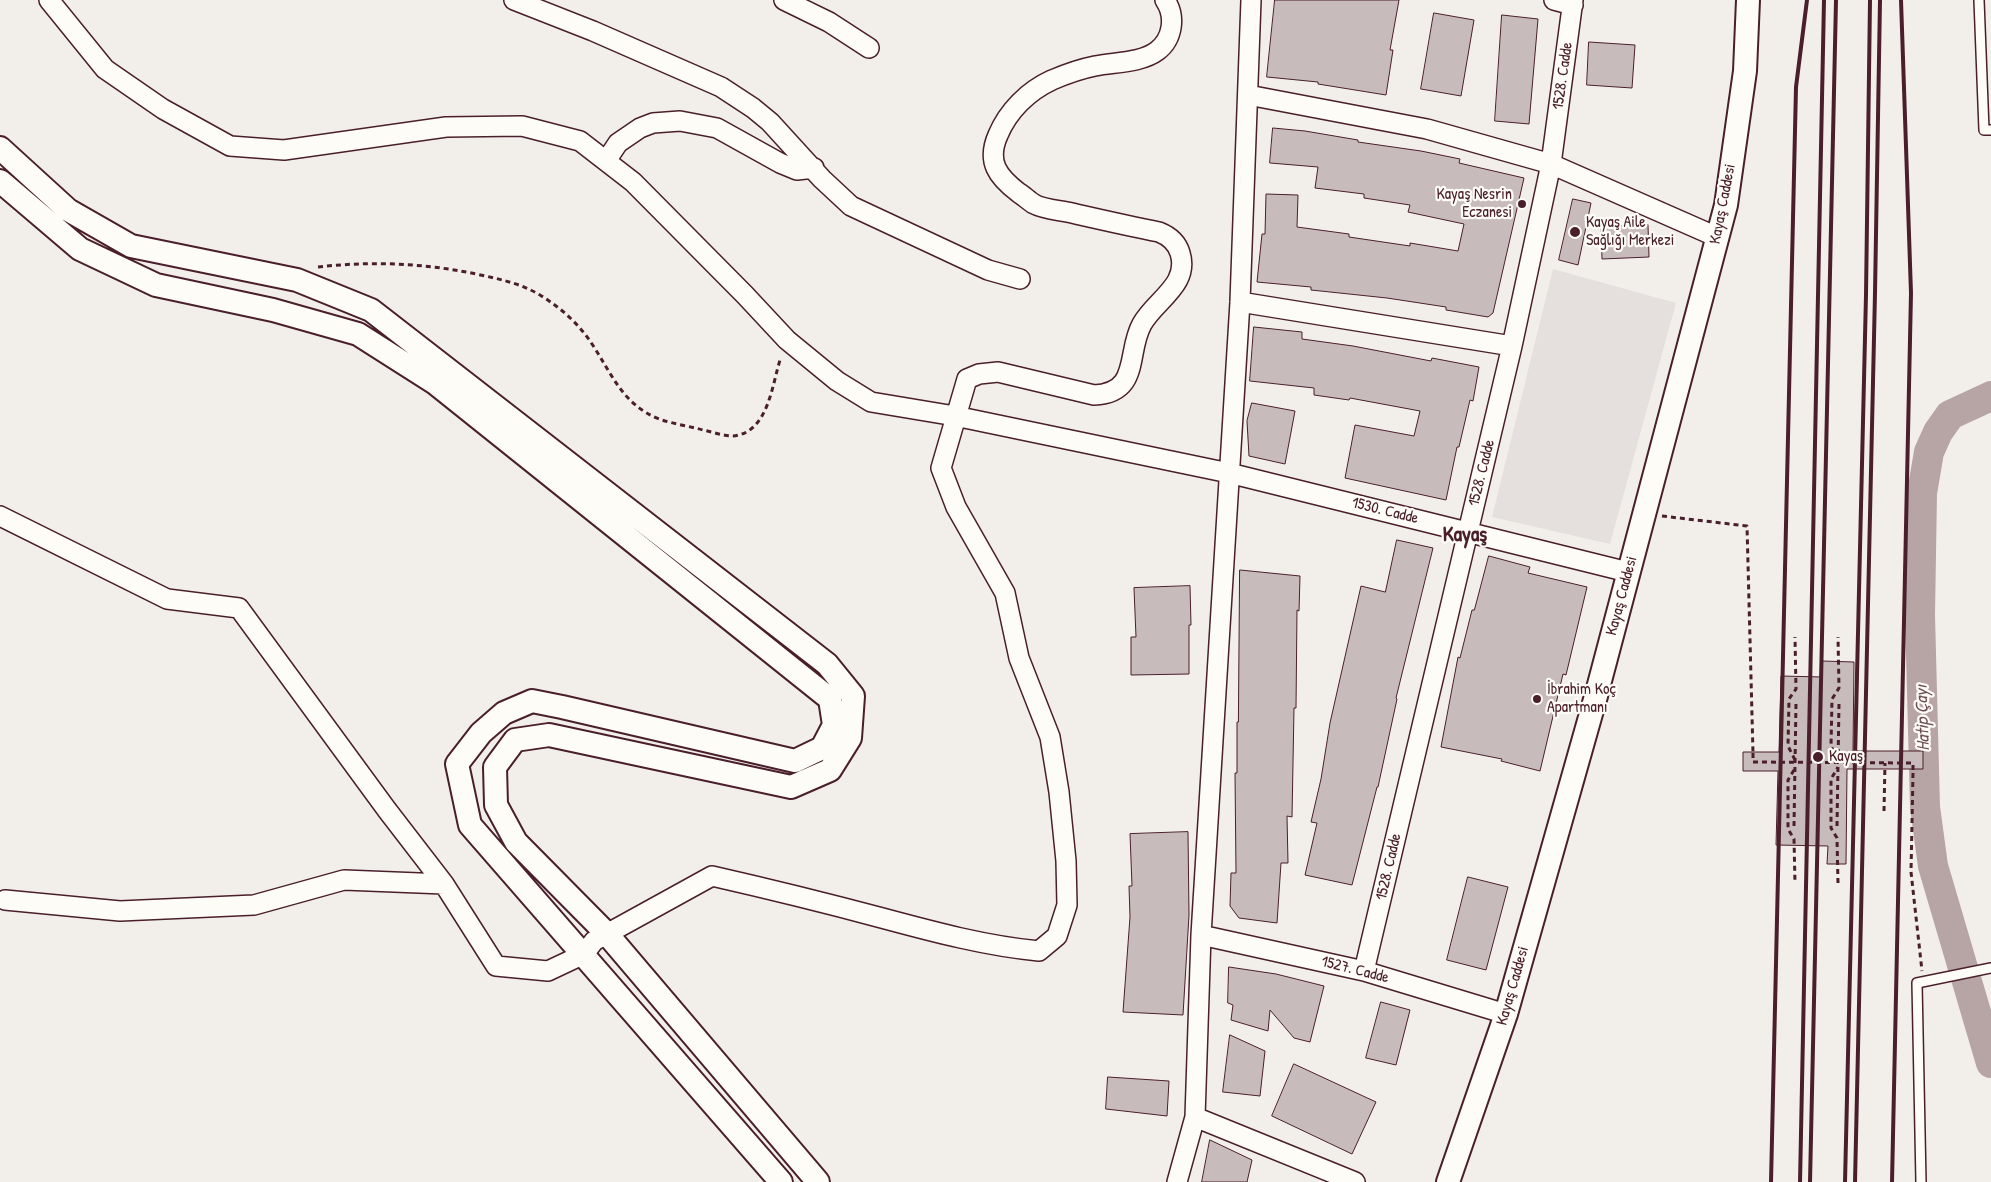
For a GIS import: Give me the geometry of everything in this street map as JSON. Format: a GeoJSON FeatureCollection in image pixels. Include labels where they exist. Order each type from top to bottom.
{"type":"FeatureCollection","features":[{"type":"Feature","properties":{"kind":"street","name":"1530. Cadde"},"geometry":{"type":"LineString","coordinates":[[49,0],[105,69],[163,109],[230,146],[284,150],[446,127],[522,126],[580,141],[633,182],[787,340],[837,381],[872,402],[955,416],[1230,473],[1628,572]]}},
{"type":"Feature","properties":{"kind":"street"},"geometry":{"type":"LineString","coordinates":[[514,0],[593,31],[728,91],[770,122],[841,198],[862,213],[988,270],[1020,279]]}},
{"type":"Feature","properties":{"kind":"street"},"geometry":{"type":"LineString","coordinates":[[784,0],[829,22],[869,48]]}},
{"type":"Feature","properties":{"kind":"street"},"geometry":{"type":"LineString","coordinates":[[0,516],[167,600],[239,608],[386,810],[444,884],[496,966],[548,971],[584,954],[594,941],[712,876],[774,890],[945,935],[1008,948],[1039,951],[1057,936],[1067,906],[1066,861],[1059,792],[1050,737],[1018,658],[1005,593],[956,507],[941,468],[967,379],[988,372],[998,372],[1094,395],[1116,389],[1130,373],[1134,340],[1145,319],[1179,279],[1182,265],[1179,250],[1166,235],[1034,204],[1003,181],[996,170],[993,155],[996,138],[1006,119],[1019,103],[1039,87],[1079,70],[1146,57],[1159,50],[1168,38],[1171,29],[1171,12],[1165,0]]}},
{"type":"Feature","properties":{"kind":"street"},"geometry":{"type":"LineString","coordinates":[[1178,1182],[1195,1117],[1201,934],[1240,302],[1251,0]]}},
{"type":"Feature","properties":{"kind":"street"},"geometry":{"type":"LineString","coordinates":[[1554,0],[1573,2]]}},
{"type":"Feature","properties":{"kind":"street","name":"Kayaş Caddesi"},"geometry":{"type":"LineString","coordinates":[[1448,1182],[1506,1014],[1596,696],[1726,205],[1745,71],[1748,0]]}},
{"type":"Feature","properties":{"kind":"street","name":"1528. Cadde"},"geometry":{"type":"LineString","coordinates":[[1364,971],[1512,346],[1552,164],[1573,2]]}},
{"type":"Feature","properties":{"kind":"street"},"geometry":{"type":"LineString","coordinates":[[1248,95],[1427,129],[1552,164],[1717,236]]}},
{"type":"Feature","properties":{"kind":"street"},"geometry":{"type":"LineString","coordinates":[[606,161],[618,143],[640,128],[666,121],[680,121],[717,128],[780,163],[797,170],[814,168]]}},
{"type":"Feature","properties":{"kind":"street"},"geometry":{"type":"LineString","coordinates":[[0,148],[68,210],[131,246],[297,280],[371,310],[827,664],[853,696],[850,738],[830,770],[791,787],[548,735],[515,740],[495,767],[496,805],[516,842],[607,934],[818,1182]]}},
{"type":"Feature","properties":{"kind":"street"},"geometry":{"type":"LineString","coordinates":[[0,181],[80,249],[156,284],[273,310],[358,334],[435,383],[830,699],[834,725],[822,748],[795,761],[532,701],[504,713],[481,733],[457,764],[470,825],[782,1182]]}},
{"type":"Feature","properties":{"kind":"street"},"geometry":{"type":"LineString","coordinates":[[1240,302],[1512,346]]}},
{"type":"Feature","properties":{"kind":"street"},"geometry":{"type":"LineString","coordinates":[[5,900],[120,911],[254,905],[344,880],[444,884]]}},
{"type":"Feature","properties":{"kind":"street","name":"1527. Cadde"},"geometry":{"type":"LineString","coordinates":[[1201,934],[1364,971],[1506,1014]]}},
{"type":"Feature","properties":{"kind":"street"},"geometry":{"type":"LineString","coordinates":[[1195,1117],[1355,1182]]}},
{"type":"Feature","properties":{"kind":"lane"},"geometry":{"type":"LineString","coordinates":[[1979,0],[1984,130],[1991,130]]}},
{"type":"Feature","properties":{"kind":"lane"},"geometry":{"type":"LineString","coordinates":[[1921,1182],[1917,983],[1986,969]]}},
{"type":"Feature","properties":{"kind":"path"},"geometry":{"type":"LineString","coordinates":[[315,267],[368,263],[425,265],[496,278],[526,287],[555,305],[569,317],[593,346],[619,388],[639,407],[660,419],[726,435],[740,434],[752,428],[758,422],[772,391],[787,340]]}},
{"type":"Feature","properties":{"kind":"path"},"geometry":{"type":"LineString","coordinates":[[1644,513],[1747,526],[1753,762],[1795,764],[1913,763],[1911,872],[1924,982]]}},
{"type":"Feature","properties":{"kind":"path"},"geometry":{"type":"LineString","coordinates":[[1838,637],[1838,688],[1832,699],[1830,746],[1838,763],[1831,779],[1831,828],[1837,838],[1838,883]]}},
{"type":"Feature","properties":{"kind":"path"},"geometry":{"type":"LineString","coordinates":[[1794,883],[1795,844],[1788,828],[1788,780],[1795,764],[1788,746],[1789,699],[1796,689],[1796,638]]}},
{"type":"Feature","properties":{"kind":"path"},"geometry":{"type":"LineString","coordinates":[[1794,826],[1796,703]]}},
{"type":"Feature","properties":{"kind":"path"},"geometry":{"type":"LineString","coordinates":[[1837,826],[1839,703]]}},
{"type":"Feature","properties":{"kind":"path"},"geometry":{"type":"LineString","coordinates":[[1884,811],[1885,763]]}},
{"type":"Feature","properties":{"kind":"shaded area"},"geometry":{"type":"Polygon","coordinates":[[[1553,269],[1676,303],[1610,544],[1492,517],[1553,269]]]}},
{"type":"Feature","properties":{"kind":"building"},"geometry":{"type":"Polygon","coordinates":[[[1275,0],[1399,0],[1390,50],[1393,50],[1386,95],[1318,84],[1318,82],[1267,77],[1275,0]]]}},
{"type":"Feature","properties":{"kind":"building"},"geometry":{"type":"Polygon","coordinates":[[[1434,13],[1474,20],[1461,96],[1421,89],[1434,13]]]}},
{"type":"Feature","properties":{"kind":"building"},"geometry":{"type":"Polygon","coordinates":[[[1502,15],[1538,19],[1529,124],[1495,121],[1502,15]]]}},
{"type":"Feature","properties":{"kind":"building"},"geometry":{"type":"Polygon","coordinates":[[[1589,42],[1635,45],[1632,88],[1587,85],[1589,42]]]}},
{"type":"Feature","properties":{"kind":"building"},"geometry":{"type":"Polygon","coordinates":[[[1273,128],[1305,131],[1358,140],[1358,142],[1421,151],[1460,159],[1459,163],[1524,178],[1493,313],[1488,317],[1446,310],[1446,307],[1387,298],[1311,290],[1311,287],[1257,282],[1262,234],[1265,234],[1266,194],[1298,195],[1297,227],[1349,234],[1349,237],[1410,246],[1410,243],[1458,251],[1464,224],[1408,212],[1410,205],[1364,198],[1364,194],[1315,188],[1318,167],[1270,163],[1273,128]]]}},
{"type":"Feature","properties":{"kind":"building","name":"Kayaş Aile Sağlığı Merkezi"},"geometry":{"type":"Polygon","coordinates":[[[1573,199],[1591,203],[1578,265],[1559,260],[1573,199]]]}},
{"type":"Feature","properties":{"kind":"building"},"geometry":{"type":"Polygon","coordinates":[[[1648,225],[1649,257],[1602,259],[1601,227],[1648,225]]]}},
{"type":"Feature","properties":{"kind":"building"},"geometry":{"type":"Polygon","coordinates":[[[1254,327],[1302,332],[1302,339],[1353,346],[1431,361],[1432,358],[1479,367],[1473,401],[1470,400],[1459,447],[1457,447],[1446,500],[1345,478],[1355,425],[1414,436],[1420,411],[1350,398],[1349,400],[1314,395],[1314,388],[1250,381],[1254,327]]]}},
{"type":"Feature","properties":{"kind":"building"},"geometry":{"type":"Polygon","coordinates":[[[1252,403],[1295,411],[1285,464],[1249,456],[1247,421],[1252,403]]]}},
{"type":"Feature","properties":{"kind":"building"},"geometry":{"type":"Polygon","coordinates":[[[1397,540],[1433,548],[1396,698],[1378,787],[1352,885],[1305,875],[1317,823],[1311,822],[1321,779],[1330,723],[1361,586],[1385,592],[1397,540]]]}},
{"type":"Feature","properties":{"kind":"building"},"geometry":{"type":"Polygon","coordinates":[[[1489,556],[1530,567],[1528,573],[1587,587],[1566,675],[1563,674],[1540,771],[1501,761],[1502,759],[1441,747],[1458,657],[1460,658],[1472,610],[1474,610],[1489,556]]]}},
{"type":"Feature","properties":{"kind":"building"},"geometry":{"type":"Polygon","coordinates":[[[1240,570],[1300,576],[1299,611],[1297,610],[1292,817],[1287,816],[1288,863],[1281,863],[1277,923],[1239,918],[1230,906],[1231,873],[1236,873],[1235,773],[1237,773],[1240,570]]]}},
{"type":"Feature","properties":{"kind":"building"},"geometry":{"type":"Polygon","coordinates":[[[1190,586],[1189,674],[1131,675],[1131,637],[1136,637],[1134,588],[1190,586]]]}},
{"type":"Feature","properties":{"kind":"building"},"geometry":{"type":"Polygon","coordinates":[[[1822,661],[1854,662],[1853,751],[1923,751],[1923,769],[1847,769],[1846,864],[1827,864],[1828,846],[1776,845],[1778,771],[1743,771],[1743,752],[1779,752],[1781,676],[1822,677],[1822,661]]]}},
{"type":"Feature","properties":{"kind":"building"},"geometry":{"type":"Polygon","coordinates":[[[1188,832],[1189,915],[1183,1015],[1123,1012],[1130,917],[1129,886],[1132,886],[1130,834],[1188,832]]]}},
{"type":"Feature","properties":{"kind":"building"},"geometry":{"type":"Polygon","coordinates":[[[1468,877],[1508,887],[1486,970],[1447,960],[1468,877]]]}},
{"type":"Feature","properties":{"kind":"building"},"geometry":{"type":"Polygon","coordinates":[[[1229,967],[1276,974],[1324,986],[1310,1042],[1294,1038],[1270,1010],[1268,1031],[1231,1020],[1233,1005],[1228,1003],[1229,967]]]}},
{"type":"Feature","properties":{"kind":"building"},"geometry":{"type":"Polygon","coordinates":[[[1381,1002],[1410,1010],[1396,1065],[1366,1058],[1381,1002]]]}},
{"type":"Feature","properties":{"kind":"building"},"geometry":{"type":"Polygon","coordinates":[[[1230,1035],[1265,1051],[1260,1096],[1223,1092],[1230,1035]]]}},
{"type":"Feature","properties":{"kind":"building"},"geometry":{"type":"Polygon","coordinates":[[[1294,1064],[1376,1102],[1352,1154],[1272,1116],[1294,1064]]]}},
{"type":"Feature","properties":{"kind":"building"},"geometry":{"type":"Polygon","coordinates":[[[1108,1077],[1169,1081],[1167,1116],[1106,1109],[1108,1077]]]}},
{"type":"Feature","properties":{"kind":"building"},"geometry":{"type":"Polygon","coordinates":[[[1210,1140],[1252,1160],[1247,1182],[1202,1182],[1210,1140]]]}},
{"type":"Feature","properties":{"kind":"waterway","name":"Hatip Çayı"},"geometry":{"type":"LineString","coordinates":[[1991,396],[1950,415],[1938,432],[1929,452],[1922,493],[1920,615],[1925,807],[1933,866],[1991,1063]]}},
{"type":"Feature","properties":{"kind":"railway"},"geometry":{"type":"LineString","coordinates":[[1771,1182],[1796,87],[1807,0]]}},
{"type":"Feature","properties":{"kind":"railway"},"geometry":{"type":"LineString","coordinates":[[1800,1182],[1824,0]]}},
{"type":"Feature","properties":{"kind":"railway"},"geometry":{"type":"LineString","coordinates":[[1810,1182],[1836,0]]}},
{"type":"Feature","properties":{"kind":"railway"},"geometry":{"type":"LineString","coordinates":[[1845,1182],[1866,295],[1870,0]]}},
{"type":"Feature","properties":{"kind":"railway"},"geometry":{"type":"LineString","coordinates":[[1855,1182],[1880,0]]}},
{"type":"Feature","properties":{"kind":"railway"},"geometry":{"type":"LineString","coordinates":[[1892,1182],[1911,293],[1901,0]]}},
{"type":"Feature","properties":{"kind":"place","name":"Kayaş Nesrin Eczanesi"},"geometry":{"type":"Point","coordinates":[1522,204]}},
{"type":"Feature","properties":{"kind":"place","name":"Kayaş Aile Sağlığı Merkezi"},"geometry":{"type":"Point","coordinates":[1575,232]}},
{"type":"Feature","properties":{"kind":"place","name":"İbrahim Koç Apartmanı"},"geometry":{"type":"Point","coordinates":[1537,699]}},
{"type":"Feature","properties":{"kind":"place","name":"Kayaş"},"geometry":{"type":"Point","coordinates":[1818,757]}},
{"type":"Feature","properties":{"kind":"district","name":"Kayaş"},"geometry":{"type":"Point","coordinates":[1465,535]}}]}
